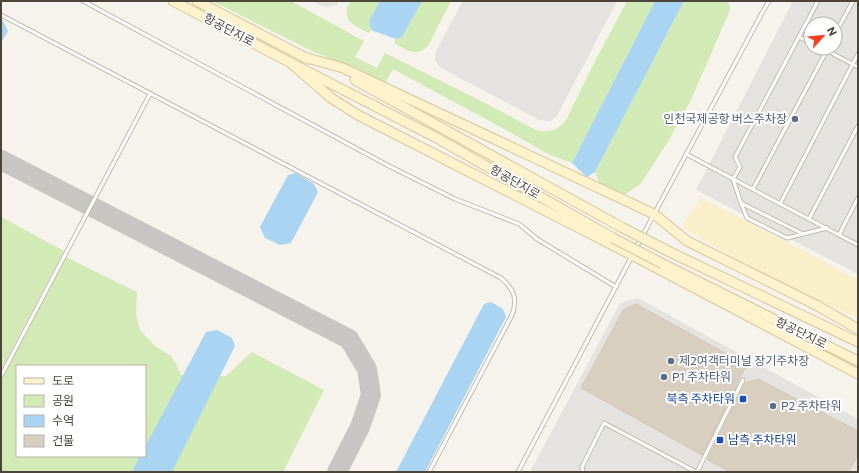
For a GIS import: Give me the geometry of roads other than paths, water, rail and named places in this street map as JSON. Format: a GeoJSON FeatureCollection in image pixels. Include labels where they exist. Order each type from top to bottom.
{"type":"FeatureCollection","features":[{"type":"Feature","properties":{"kind":"street","name":"항공단지로"},"geometry":{"type":"LineString","coordinates":[[173,1],[442,141],[613,238],[858,361]]}},
{"type":"Feature","properties":{"kind":"street","name":"항공단지로"},"geometry":{"type":"LineString","coordinates":[[196,1],[304,57],[341,70],[376,88],[623,228],[858,342]]}},
{"type":"Feature","properties":{"kind":"street"},"geometry":{"type":"LineString","coordinates":[[291,63],[331,98],[358,115],[632,255],[858,374]]}},
{"type":"Feature","properties":{"kind":"street"},"geometry":{"type":"LineString","coordinates":[[376,88],[654,214],[687,241],[818,306],[858,329]]}},
{"type":"Feature","properties":{"kind":"lane"},"geometry":{"type":"LineString","coordinates":[[83,1],[389,166],[455,199],[519,224],[537,239],[616,287]]}},
{"type":"Feature","properties":{"kind":"lane"},"geometry":{"type":"LineString","coordinates":[[518,472],[768,1]]}},
{"type":"Feature","properties":{"kind":"lane"},"geometry":{"type":"LineString","coordinates":[[818,1],[735,156],[740,168],[733,179],[740,203],[747,218],[754,222],[787,238],[804,235],[827,228]]}},
{"type":"Feature","properties":{"kind":"lane"},"geometry":{"type":"LineString","coordinates":[[843,19],[853,1]]}},
{"type":"Feature","properties":{"kind":"lane"},"geometry":{"type":"LineString","coordinates":[[1,15],[501,278],[508,284],[515,301],[515,307],[512,315],[429,472]]}},
{"type":"Feature","properties":{"kind":"lane"},"geometry":{"type":"LineString","coordinates":[[799,36],[803,38]]}},
{"type":"Feature","properties":{"kind":"lane"},"geometry":{"type":"LineString","coordinates":[[780,204],[858,54]]}},
{"type":"Feature","properties":{"kind":"lane"},"geometry":{"type":"LineString","coordinates":[[753,189],[823,56]]}},
{"type":"Feature","properties":{"kind":"lane"},"geometry":{"type":"LineString","coordinates":[[839,56],[858,67]]}},
{"type":"Feature","properties":{"kind":"lane"},"geometry":{"type":"LineString","coordinates":[[1,376],[150,94]]}},
{"type":"Feature","properties":{"kind":"lane"},"geometry":{"type":"LineString","coordinates":[[809,219],[858,126]]}},
{"type":"Feature","properties":{"kind":"lane"},"geometry":{"type":"LineString","coordinates":[[686,154],[858,245]]}},
{"type":"Feature","properties":{"kind":"lane"},"geometry":{"type":"LineString","coordinates":[[839,234],[858,198]]}},
{"type":"Feature","properties":{"kind":"lane"},"geometry":{"type":"LineString","coordinates":[[740,203],[804,235]]}},
{"type":"Feature","properties":{"kind":"lane"},"geometry":{"type":"LineString","coordinates":[[583,472],[582,467],[604,423],[696,472],[743,380]]}},
{"type":"Feature","properties":{"kind":"water"},"geometry":{"type":"Polygon","coordinates":[[[380,1],[422,1],[402,37],[396,39],[371,30],[369,21],[380,1]]]}},
{"type":"Feature","properties":{"kind":"water"},"geometry":{"type":"Polygon","coordinates":[[[655,1],[684,1],[595,172],[587,177],[572,163],[655,1]]]}},
{"type":"Feature","properties":{"kind":"water"},"geometry":{"type":"Polygon","coordinates":[[[1,19],[8,31],[1,43],[1,19]]]}},
{"type":"Feature","properties":{"kind":"water"},"geometry":{"type":"Polygon","coordinates":[[[296,173],[314,184],[318,192],[291,243],[280,245],[265,238],[260,227],[288,175],[296,173]]]}},
{"type":"Feature","properties":{"kind":"water"},"geometry":{"type":"Polygon","coordinates":[[[491,302],[503,309],[506,317],[425,472],[396,472],[484,304],[491,302]]]}},
{"type":"Feature","properties":{"kind":"water"},"geometry":{"type":"Polygon","coordinates":[[[217,330],[232,338],[235,346],[172,472],[132,472],[140,457],[146,457],[146,445],[206,332],[217,330]]]}},
{"type":"Feature","properties":{"kind":"place","name":"인천국제공항 버스주차장"},"geometry":{"type":"Point","coordinates":[795,119]}},
{"type":"Feature","properties":{"kind":"place","name":"제2여객터미널 장기주차장"},"geometry":{"type":"Point","coordinates":[671,361]}},
{"type":"Feature","properties":{"kind":"place","name":"P1 주차타워"},"geometry":{"type":"Point","coordinates":[664,377]}},
{"type":"Feature","properties":{"kind":"place","name":"북측 주차타워"},"geometry":{"type":"Point","coordinates":[743,399]}},
{"type":"Feature","properties":{"kind":"place","name":"P2 주차타워"},"geometry":{"type":"Point","coordinates":[773,406]}},
{"type":"Feature","properties":{"kind":"place","name":"남측 주차타워"},"geometry":{"type":"Point","coordinates":[720,440]}}]}
